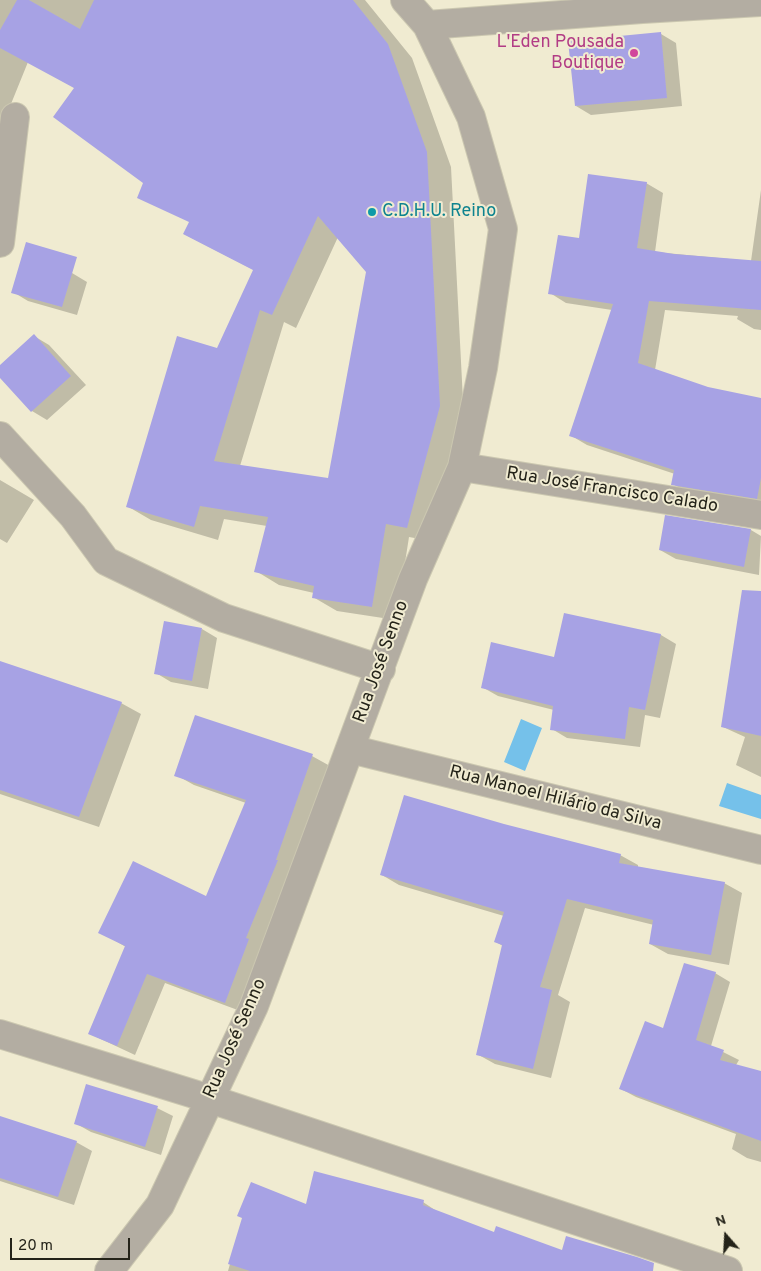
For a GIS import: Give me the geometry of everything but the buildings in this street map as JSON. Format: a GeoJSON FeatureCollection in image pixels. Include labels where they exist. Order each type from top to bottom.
{"type":"FeatureCollection","features":[{"type":"Feature","properties":{"kind":"street","name":"Rua José Senno"},"geometry":{"type":"LineString","coordinates":[[109,1271],[160,1204],[254,1006],[381,670],[413,579],[462,467],[484,368],[503,229],[471,117],[426,25],[405,0]]}},
{"type":"Feature","properties":{"kind":"street"},"geometry":{"type":"LineString","coordinates":[[426,25],[642,8],[761,2]]}},
{"type":"Feature","properties":{"kind":"street"},"geometry":{"type":"LineString","coordinates":[[0,243],[14,117]]}},
{"type":"Feature","properties":{"kind":"street"},"geometry":{"type":"LineString","coordinates":[[0,436],[73,516],[106,561],[224,618],[381,670]]}},
{"type":"Feature","properties":{"kind":"street","name":"Rua José Francisco Calado"},"geometry":{"type":"LineString","coordinates":[[462,467],[761,515]]}},
{"type":"Feature","properties":{"kind":"street","name":"Rua Manoel Hilário da Silva"},"geometry":{"type":"LineString","coordinates":[[350,749],[761,850]]}},
{"type":"Feature","properties":{"kind":"street"},"geometry":{"type":"LineString","coordinates":[[0,1034],[210,1099],[728,1271]]}},
{"type":"Feature","properties":{"kind":"water"},"geometry":{"type":"Polygon","coordinates":[[[521,719],[542,728],[525,771],[504,762],[521,719]]]}},
{"type":"Feature","properties":{"kind":"water"},"geometry":{"type":"Polygon","coordinates":[[[727,783],[761,795],[761,819],[719,806],[727,783]]]}},
{"type":"Feature","properties":{"kind":"place","name":"L'Eden Pousada Boutique"},"geometry":{"type":"Point","coordinates":[634,53]}},
{"type":"Feature","properties":{"kind":"place","name":"C.D.H.U. Reino"},"geometry":{"type":"Point","coordinates":[372,212]}}]}
